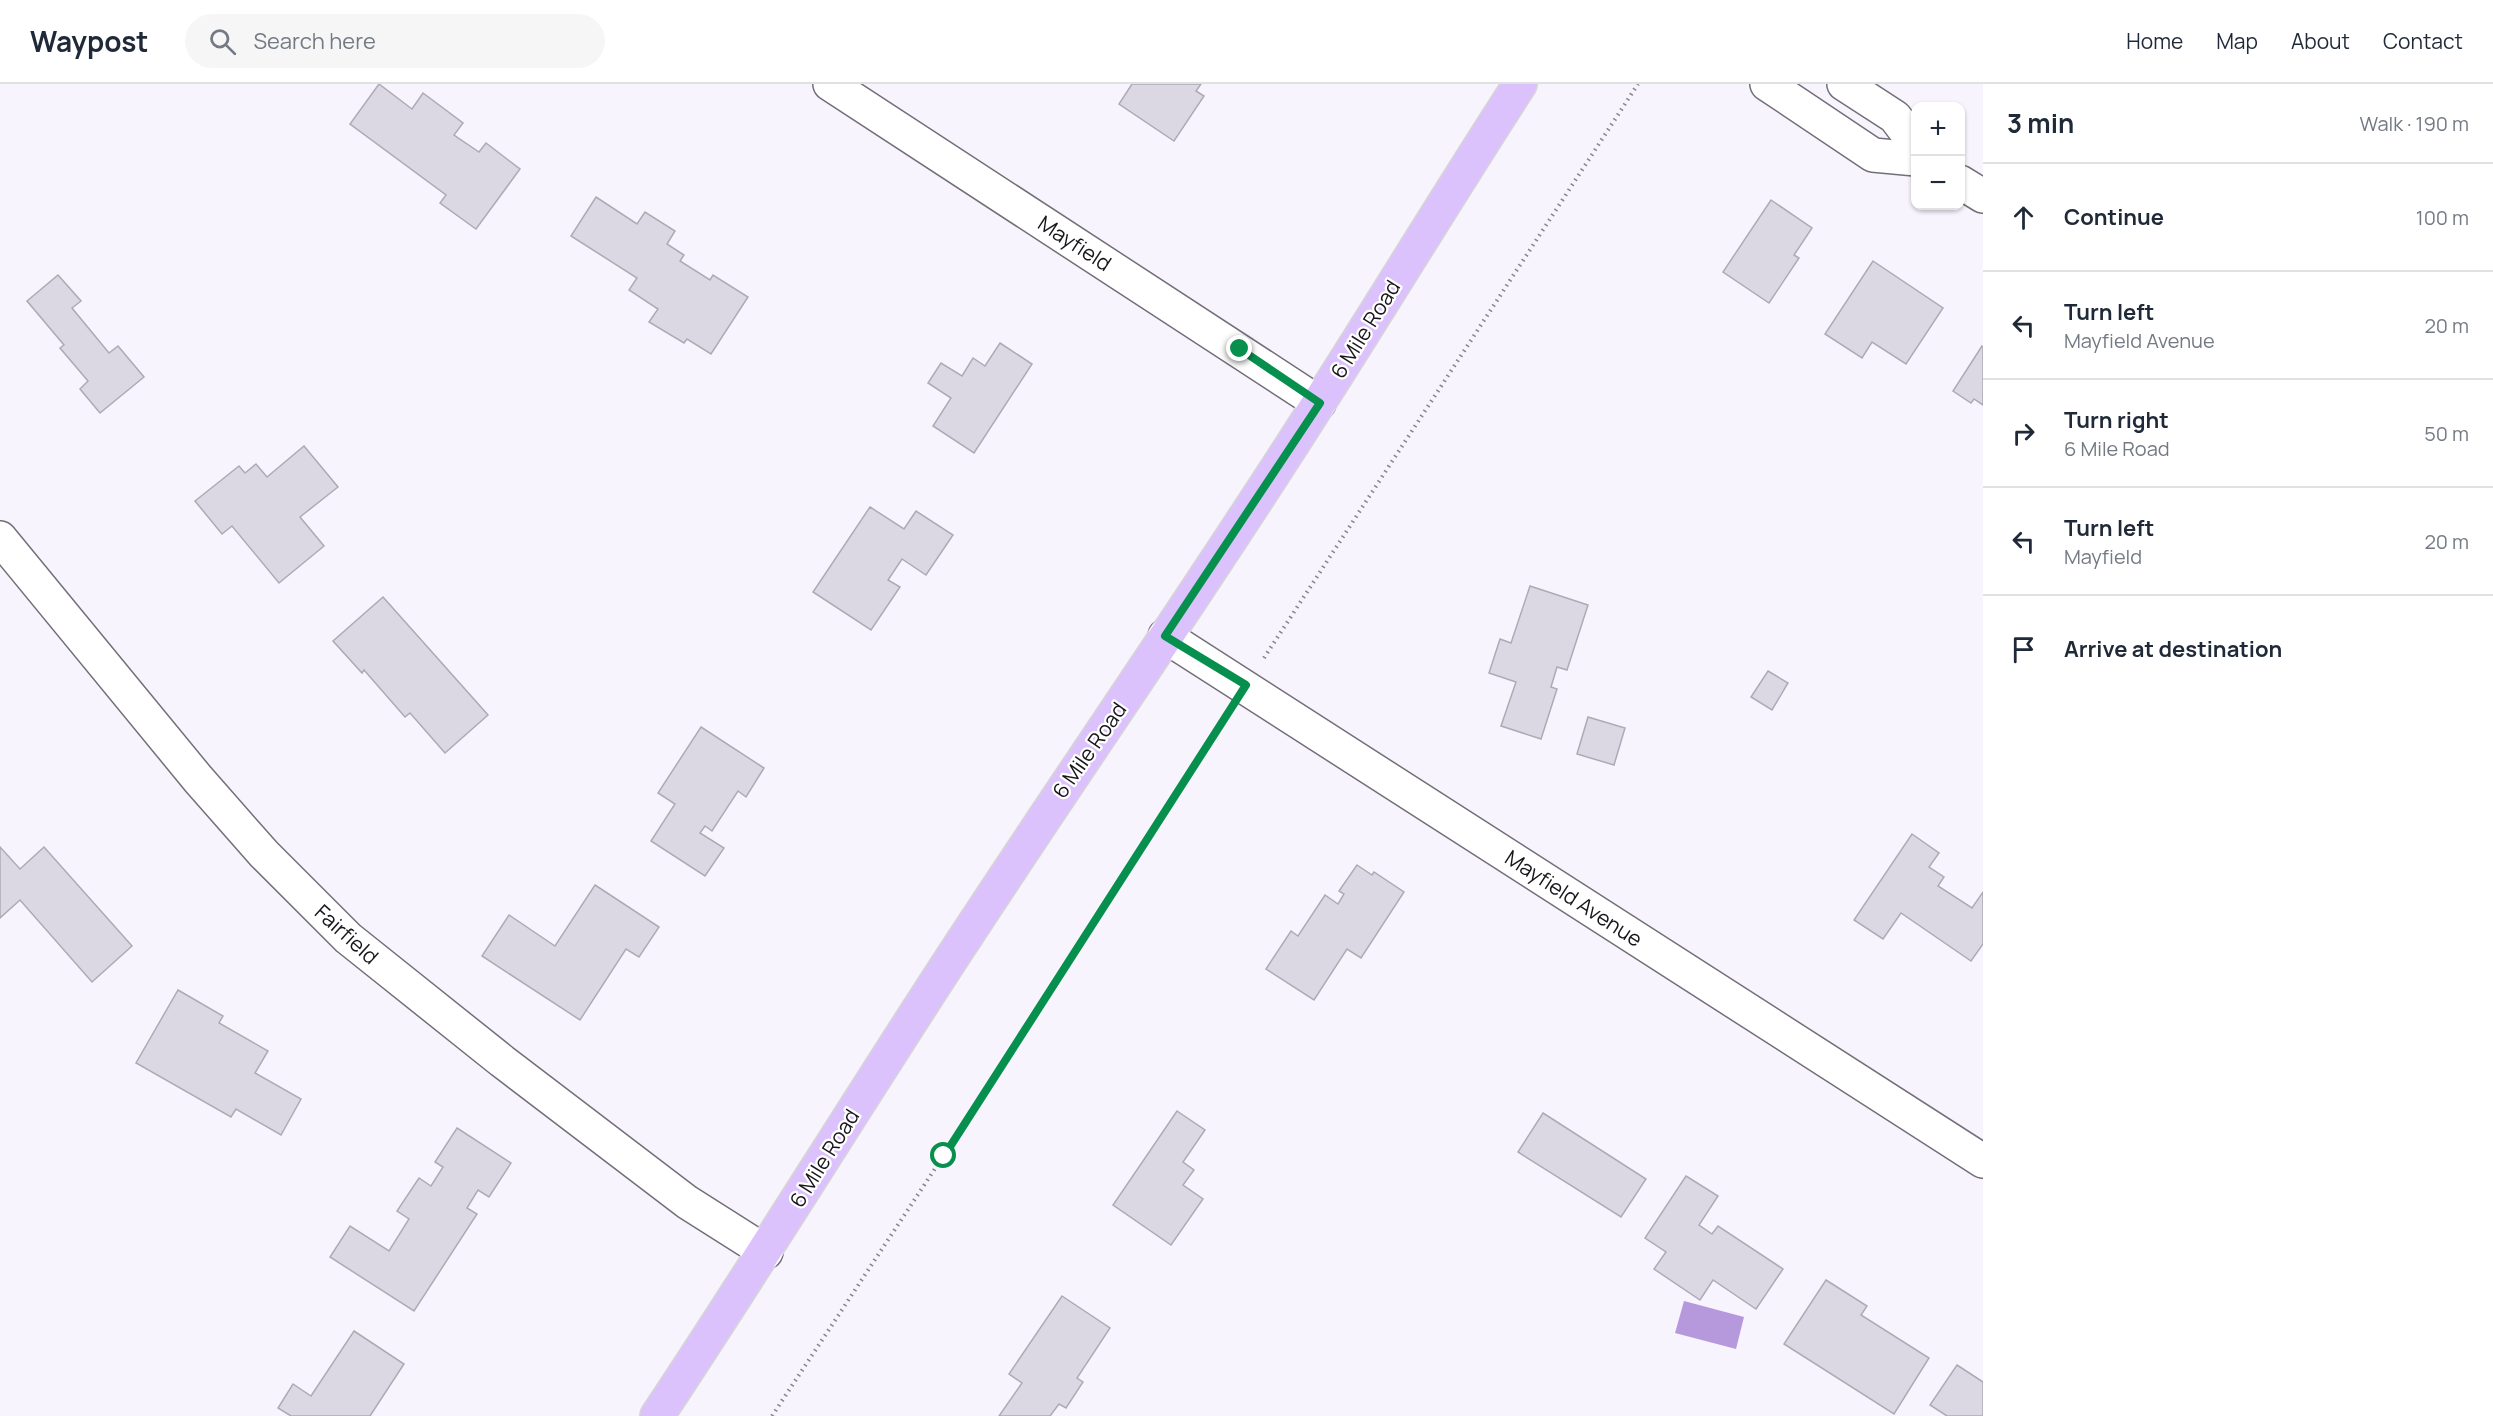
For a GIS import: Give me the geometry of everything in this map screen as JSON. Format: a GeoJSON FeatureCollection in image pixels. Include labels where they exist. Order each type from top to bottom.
{"type":"FeatureCollection","features":[{"type":"Feature","properties":{"kind":"main road","name":"6 Mile Road"},"geometry":{"type":"LineString","coordinates":[[657,1416],[766,1252],[941,975],[1320,403],[1520,84]]}},
{"type":"Feature","properties":{"kind":"street","name":"Mayfield"},"geometry":{"type":"LineString","coordinates":[[830,84],[1320,403]]}},
{"type":"Feature","properties":{"kind":"street"},"geometry":{"type":"LineString","coordinates":[[1767,84],[1873,155],[1911,159]]}},
{"type":"Feature","properties":{"kind":"street"},"geometry":{"type":"LineString","coordinates":[[1844,84],[1895,117],[1911,138]]}},
{"type":"Feature","properties":{"kind":"street"},"geometry":{"type":"LineString","coordinates":[[1965,185],[1983,196]]}},
{"type":"Feature","properties":{"kind":"street","name":"Fairfield"},"geometry":{"type":"LineString","coordinates":[[0,538],[198,779],[264,854],[348,938],[502,1061],[687,1202],[766,1252]]}},
{"type":"Feature","properties":{"kind":"street","name":"Mayfield Avenue"},"geometry":{"type":"LineString","coordinates":[[1165,636],[1246,685],[1983,1161]]}},
{"type":"Feature","properties":{"kind":"path"},"geometry":{"type":"LineString","coordinates":[[772,1416],[1019,1041],[1246,685],[1638,84]]}},
{"type":"Feature","properties":{"kind":"shaded area"},"geometry":{"type":"Polygon","coordinates":[[[1684,1301],[1744,1317],[1736,1349],[1675,1333],[1684,1301]]]}},
{"type":"Feature","properties":{"kind":"building"},"geometry":{"type":"Polygon","coordinates":[[[379,84],[412,109],[423,93],[463,123],[454,135],[479,152],[486,143],[520,169],[476,229],[440,203],[446,195],[350,124],[379,84]]]}},
{"type":"Feature","properties":{"kind":"building"},"geometry":{"type":"Polygon","coordinates":[[[1132,84],[1201,84],[1196,91],[1204,96],[1174,141],[1119,104],[1132,84]]]}},
{"type":"Feature","properties":{"kind":"building"},"geometry":{"type":"Polygon","coordinates":[[[596,197],[637,224],[645,212],[675,231],[667,244],[684,255],[680,261],[710,280],[713,275],[748,297],[711,354],[687,339],[684,343],[649,322],[658,309],[629,290],[637,278],[571,236],[596,197]]]}},
{"type":"Feature","properties":{"kind":"building"},"geometry":{"type":"Polygon","coordinates":[[[1771,200],[1812,228],[1794,255],[1799,258],[1769,303],[1723,272],[1771,200]]]}},
{"type":"Feature","properties":{"kind":"building"},"geometry":{"type":"Polygon","coordinates":[[[1873,261],[1943,308],[1906,364],[1872,342],[1862,358],[1825,334],[1873,261]]]}},
{"type":"Feature","properties":{"kind":"building"},"geometry":{"type":"Polygon","coordinates":[[[58,275],[81,301],[72,308],[109,353],[118,346],[144,377],[100,413],[80,389],[88,381],[60,348],[64,345],[27,301],[58,275]]]}},
{"type":"Feature","properties":{"kind":"building"},"geometry":{"type":"Polygon","coordinates":[[[1000,343],[1032,364],[974,453],[933,426],[951,398],[928,383],[941,363],[962,376],[973,358],[985,366],[1000,343]]]}},
{"type":"Feature","properties":{"kind":"building"},"geometry":{"type":"Polygon","coordinates":[[[1982,346],[1983,405],[1974,399],[1971,403],[1953,391],[1982,346]]]}},
{"type":"Feature","properties":{"kind":"building"},"geometry":{"type":"Polygon","coordinates":[[[304,446],[338,487],[300,517],[324,546],[279,583],[232,526],[222,534],[195,501],[239,466],[245,473],[256,464],[267,477],[304,446]]]}},
{"type":"Feature","properties":{"kind":"building"},"geometry":{"type":"Polygon","coordinates":[[[870,507],[904,529],[916,511],[953,535],[926,575],[902,559],[888,580],[900,587],[871,630],[813,592],[870,507]]]}},
{"type":"Feature","properties":{"kind":"building"},"geometry":{"type":"Polygon","coordinates":[[[1530,586],[1588,605],[1567,670],[1557,667],[1551,687],[1557,689],[1541,739],[1501,726],[1516,682],[1489,673],[1500,639],[1511,643],[1530,586]]]}},
{"type":"Feature","properties":{"kind":"building"},"geometry":{"type":"Polygon","coordinates":[[[383,597],[488,715],[445,753],[410,713],[405,717],[364,670],[362,673],[333,641],[383,597]]]}},
{"type":"Feature","properties":{"kind":"building"},"geometry":{"type":"Polygon","coordinates":[[[1768,671],[1788,683],[1772,710],[1751,697],[1768,671]]]}},
{"type":"Feature","properties":{"kind":"building"},"geometry":{"type":"Polygon","coordinates":[[[1588,717],[1625,728],[1614,765],[1577,754],[1588,717]]]}},
{"type":"Feature","properties":{"kind":"building"},"geometry":{"type":"Polygon","coordinates":[[[701,727],[764,768],[746,797],[738,791],[712,831],[705,826],[700,833],[724,848],[705,876],[651,841],[675,804],[658,793],[701,727]]]}},
{"type":"Feature","properties":{"kind":"building"},"geometry":{"type":"Polygon","coordinates":[[[1912,834],[1939,853],[1929,867],[1944,877],[1938,886],[1972,908],[1983,892],[1983,944],[1971,961],[1901,913],[1883,939],[1854,920],[1912,834]]]}},
{"type":"Feature","properties":{"kind":"building"},"geometry":{"type":"Polygon","coordinates":[[[0,847],[20,869],[44,847],[132,946],[92,982],[20,900],[0,918],[0,847]]]}},
{"type":"Feature","properties":{"kind":"building"},"geometry":{"type":"Polygon","coordinates":[[[1357,865],[1372,875],[1374,872],[1404,892],[1361,958],[1347,949],[1314,1000],[1266,969],[1291,931],[1298,936],[1325,895],[1338,904],[1344,894],[1339,891],[1357,865]]]}},
{"type":"Feature","properties":{"kind":"building"},"geometry":{"type":"Polygon","coordinates":[[[595,885],[659,927],[639,957],[626,949],[580,1020],[482,956],[509,915],[555,946],[595,885]]]}},
{"type":"Feature","properties":{"kind":"building"},"geometry":{"type":"Polygon","coordinates":[[[178,990],[223,1016],[219,1023],[268,1051],[255,1073],[301,1099],[281,1135],[236,1109],[231,1117],[136,1063],[178,990]]]}},
{"type":"Feature","properties":{"kind":"building"},"geometry":{"type":"Polygon","coordinates":[[[1177,1111],[1205,1130],[1183,1162],[1194,1170],[1183,1185],[1203,1199],[1171,1245],[1113,1205],[1177,1111]]]}},
{"type":"Feature","properties":{"kind":"building"},"geometry":{"type":"Polygon","coordinates":[[[1543,1113],[1646,1179],[1621,1217],[1518,1152],[1543,1113]]]}},
{"type":"Feature","properties":{"kind":"building"},"geometry":{"type":"Polygon","coordinates":[[[457,1128],[511,1163],[489,1197],[478,1190],[467,1208],[477,1214],[414,1311],[330,1257],[350,1226],[389,1251],[409,1219],[397,1211],[419,1178],[431,1186],[443,1167],[435,1162],[457,1128]]]}},
{"type":"Feature","properties":{"kind":"building"},"geometry":{"type":"Polygon","coordinates":[[[1686,1176],[1718,1196],[1699,1225],[1712,1234],[1718,1226],[1783,1269],[1756,1309],[1713,1280],[1700,1300],[1654,1269],[1666,1252],[1645,1238],[1686,1176]]]}},
{"type":"Feature","properties":{"kind":"building"},"geometry":{"type":"Polygon","coordinates":[[[1826,1280],[1867,1306],[1861,1315],[1929,1358],[1894,1414],[1784,1344],[1826,1280]]]}},
{"type":"Feature","properties":{"kind":"building"},"geometry":{"type":"Polygon","coordinates":[[[1062,1296],[1110,1328],[1077,1378],[1083,1382],[1066,1408],[1059,1404],[1050,1416],[999,1416],[1022,1383],[1009,1374],[1062,1296]]]}},
{"type":"Feature","properties":{"kind":"building"},"geometry":{"type":"Polygon","coordinates":[[[354,1331],[404,1364],[370,1416],[291,1416],[278,1408],[293,1384],[311,1396],[354,1331]]]}},
{"type":"Feature","properties":{"kind":"building"},"geometry":{"type":"Polygon","coordinates":[[[1957,1365],[1983,1382],[1983,1416],[1947,1416],[1930,1405],[1957,1365]]]}},
{"type":"Feature","properties":{"kind":"route"},"geometry":{"type":"LineString","coordinates":[[944,1156],[1246,685],[1165,636],[1320,403],[1240,349]]}}]}
